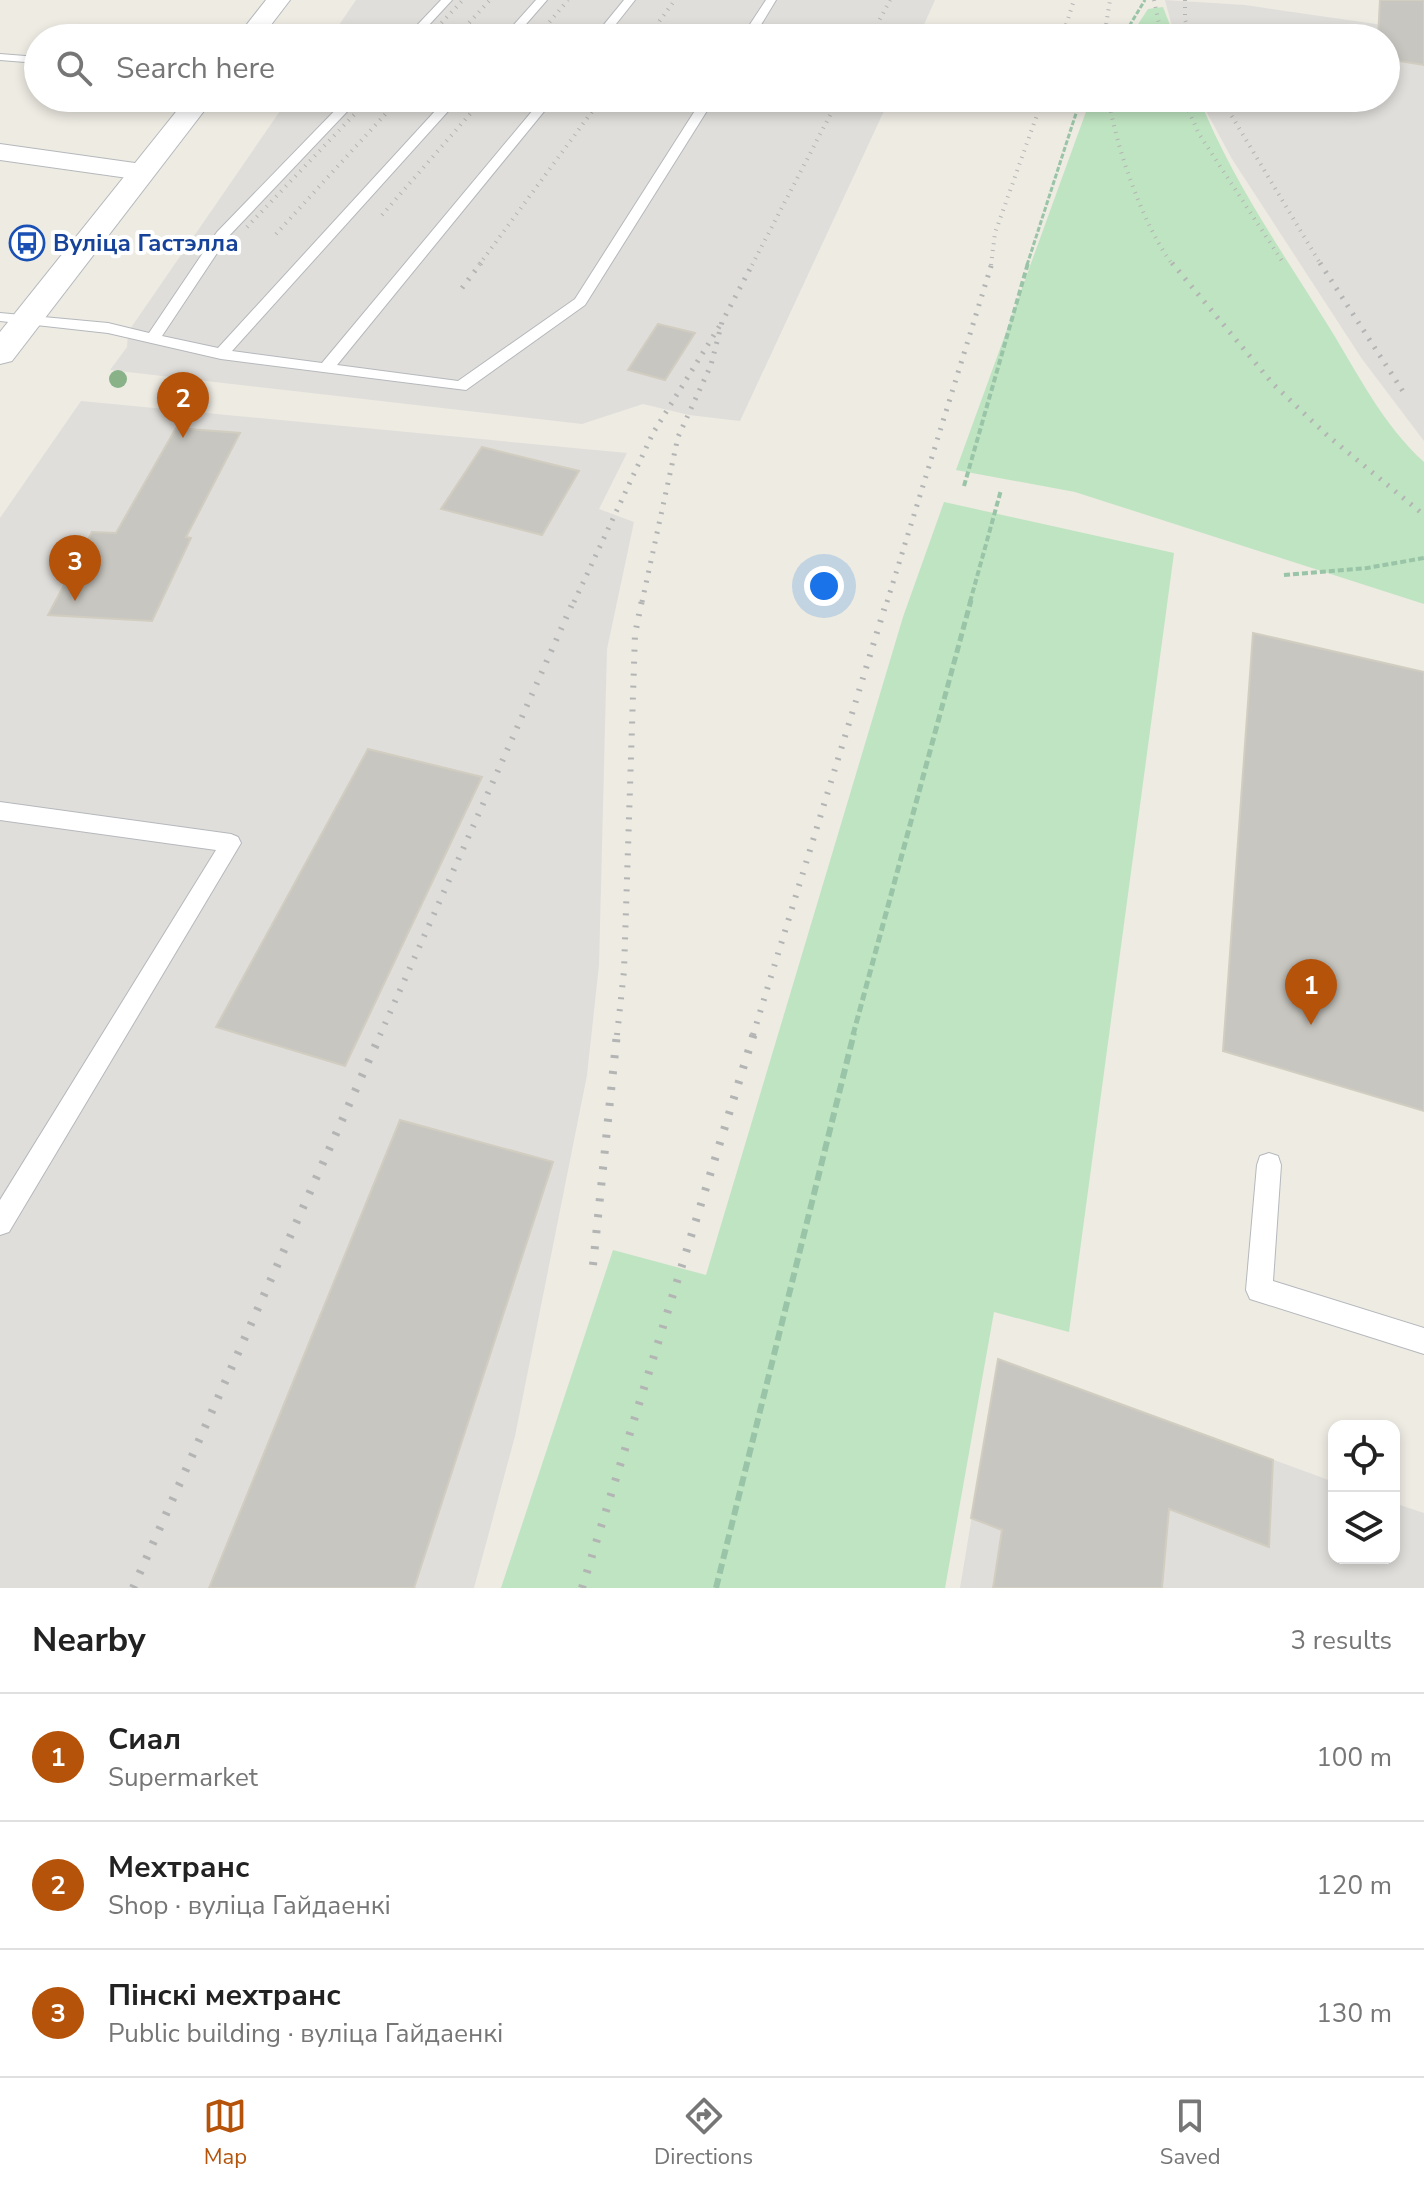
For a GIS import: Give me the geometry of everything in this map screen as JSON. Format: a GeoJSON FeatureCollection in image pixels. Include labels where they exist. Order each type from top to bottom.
{"type":"FeatureCollection","features":[{"type":"Feature","properties":{"kind":"street"},"geometry":{"type":"LineString","coordinates":[[259,24],[278,0]]}},
{"type":"Feature","properties":{"kind":"street"},"geometry":{"type":"LineString","coordinates":[[0,354],[13,318],[142,172],[190,112]]}},
{"type":"Feature","properties":{"kind":"street"},"geometry":{"type":"LineString","coordinates":[[0,152],[142,172]]}},
{"type":"Feature","properties":{"kind":"lane"},"geometry":{"type":"LineString","coordinates":[[424,24],[447,0]]}},
{"type":"Feature","properties":{"kind":"lane"},"geometry":{"type":"LineString","coordinates":[[521,24],[542,0]]}},
{"type":"Feature","properties":{"kind":"lane"},"geometry":{"type":"LineString","coordinates":[[610,24],[630,0]]}},
{"type":"Feature","properties":{"kind":"lane"},"geometry":{"type":"LineString","coordinates":[[756,24],[771,0]]}},
{"type":"Feature","properties":{"kind":"lane"},"geometry":{"type":"LineString","coordinates":[[0,57],[24,59]]}},
{"type":"Feature","properties":{"kind":"lane"},"geometry":{"type":"LineString","coordinates":[[154,337],[222,235],[341,112]]}},
{"type":"Feature","properties":{"kind":"lane"},"geometry":{"type":"LineString","coordinates":[[221,354],[441,112]]}},
{"type":"Feature","properties":{"kind":"lane"},"geometry":{"type":"LineString","coordinates":[[326,368],[537,112]]}},
{"type":"Feature","properties":{"kind":"lane"},"geometry":{"type":"LineString","coordinates":[[13,318],[108,328],[221,354],[461,386],[580,302],[700,112]]}},
{"type":"Feature","properties":{"kind":"lane"},"geometry":{"type":"LineString","coordinates":[[0,811],[231,843],[0,1223]]}},
{"type":"Feature","properties":{"kind":"lane"},"geometry":{"type":"LineString","coordinates":[[1269,1165],[1259,1290],[1424,1341]]}},
{"type":"Feature","properties":{"kind":"path"},"geometry":{"type":"LineString","coordinates":[[1130,24],[1145,0]]}},
{"type":"Feature","properties":{"kind":"path"},"geometry":{"type":"LineString","coordinates":[[964,486],[1038,227],[1076,112]]}},
{"type":"Feature","properties":{"kind":"path"},"geometry":{"type":"LineString","coordinates":[[716,1588],[860,1007],[1001,490]]}},
{"type":"Feature","properties":{"kind":"path"},"geometry":{"type":"LineString","coordinates":[[1284,575],[1367,568],[1424,558]]}},
{"type":"Feature","properties":{"kind":"shaded area"},"geometry":{"type":"Polygon","coordinates":[[[356,0],[935,0],[924,24],[340,24],[356,0]]]}},
{"type":"Feature","properties":{"kind":"shaded area"},"geometry":{"type":"Polygon","coordinates":[[[1165,0],[1245,5],[1376,24],[1171,24],[1165,0]]]}},
{"type":"Feature","properties":{"kind":"shaded area"},"geometry":{"type":"Polygon","coordinates":[[[1400,28],[1424,31],[1424,441],[1362,359],[1232,159],[1207,112],[1400,112],[1400,28]]]}},
{"type":"Feature","properties":{"kind":"shaded area"},"geometry":{"type":"Polygon","coordinates":[[[279,112],[883,112],[740,421],[689,415],[643,404],[582,424],[110,370],[127,347],[128,332],[279,112]]]}},
{"type":"Feature","properties":{"kind":"shaded area"},"geometry":{"type":"Polygon","coordinates":[[[81,401],[627,453],[599,509],[634,522],[607,649],[599,965],[587,1075],[515,1436],[474,1588],[0,1588],[0,518],[81,401]]]}},
{"type":"Feature","properties":{"kind":"shaded area"},"geometry":{"type":"Polygon","coordinates":[[[998,1359],[1328,1480],[1328,1564],[1400,1564],[1400,1505],[1424,1513],[1424,1588],[960,1588],[998,1359]]]}},
{"type":"Feature","properties":{"kind":"green space"},"geometry":{"type":"Polygon","coordinates":[[[1163,7],[1170,24],[1138,24],[1148,9],[1163,7]]]}},
{"type":"Feature","properties":{"kind":"green space"},"geometry":{"type":"Polygon","coordinates":[[[1086,112],[1205,112],[1242,187],[1372,398],[1409,448],[1424,462],[1424,604],[1075,492],[956,470],[1086,112]]]}},
{"type":"Feature","properties":{"kind":"green space"},"geometry":{"type":"Polygon","coordinates":[[[944,502],[1174,553],[1069,1332],[994,1312],[945,1588],[501,1588],[613,1250],[706,1275],[903,617],[944,502]]]}},
{"type":"Feature","properties":{"kind":"building"},"geometry":{"type":"Polygon","coordinates":[[[1380,0],[1424,0],[1424,65],[1400,61],[1400,24],[1379,24],[1380,0]]]}},
{"type":"Feature","properties":{"kind":"building"},"geometry":{"type":"Polygon","coordinates":[[[658,324],[695,333],[665,380],[628,370],[658,324]]]}},
{"type":"Feature","properties":{"kind":"building"},"geometry":{"type":"Polygon","coordinates":[[[176,428],[240,433],[186,537],[191,538],[152,621],[48,615],[92,532],[116,533],[176,428]]]}},
{"type":"Feature","properties":{"kind":"building"},"geometry":{"type":"Polygon","coordinates":[[[482,447],[579,471],[542,535],[441,509],[482,447]]]}},
{"type":"Feature","properties":{"kind":"building"},"geometry":{"type":"Polygon","coordinates":[[[1253,633],[1424,672],[1424,1111],[1223,1051],[1253,633]]]}},
{"type":"Feature","properties":{"kind":"building"},"geometry":{"type":"Polygon","coordinates":[[[368,749],[482,777],[345,1066],[216,1027],[368,749]]]}},
{"type":"Feature","properties":{"kind":"building"},"geometry":{"type":"Polygon","coordinates":[[[400,1120],[553,1162],[414,1588],[209,1588],[400,1120]]]}},
{"type":"Feature","properties":{"kind":"building"},"geometry":{"type":"Polygon","coordinates":[[[998,1359],[1273,1460],[1269,1547],[1169,1509],[1162,1588],[993,1588],[1002,1530],[971,1518],[998,1359]]]}},
{"type":"Feature","properties":{"kind":"railway"},"geometry":{"type":"LineString","coordinates":[[440,24],[463,0]]}},
{"type":"Feature","properties":{"kind":"railway"},"geometry":{"type":"LineString","coordinates":[[468,24],[490,0]]}},
{"type":"Feature","properties":{"kind":"railway"},"geometry":{"type":"LineString","coordinates":[[548,24],[568,0]]}},
{"type":"Feature","properties":{"kind":"railway"},"geometry":{"type":"LineString","coordinates":[[657,24],[675,0]]}},
{"type":"Feature","properties":{"kind":"railway"},"geometry":{"type":"LineString","coordinates":[[877,24],[890,0]]}},
{"type":"Feature","properties":{"kind":"railway"},"geometry":{"type":"LineString","coordinates":[[1066,24],[1074,0]]}},
{"type":"Feature","properties":{"kind":"railway"},"geometry":{"type":"LineString","coordinates":[[1106,24],[1110,0]]}},
{"type":"Feature","properties":{"kind":"railway"},"geometry":{"type":"LineString","coordinates":[[1154,0],[1159,24]]}},
{"type":"Feature","properties":{"kind":"railway"},"geometry":{"type":"LineString","coordinates":[[1185,0],[1187,24]]}},
{"type":"Feature","properties":{"kind":"railway"},"geometry":{"type":"LineString","coordinates":[[247,227],[357,112]]}},
{"type":"Feature","properties":{"kind":"railway"},"geometry":{"type":"LineString","coordinates":[[276,234],[387,112]]}},
{"type":"Feature","properties":{"kind":"railway"},"geometry":{"type":"LineString","coordinates":[[382,215],[472,112]]}},
{"type":"Feature","properties":{"kind":"railway"},"geometry":{"type":"LineString","coordinates":[[479,265],[592,112]]}},
{"type":"Feature","properties":{"kind":"railway"},"geometry":{"type":"LineString","coordinates":[[752,265],[832,112]]}},
{"type":"Feature","properties":{"kind":"railway"},"geometry":{"type":"LineString","coordinates":[[991,265],[995,233],[1038,112]]}},
{"type":"Feature","properties":{"kind":"railway"},"geometry":{"type":"LineString","coordinates":[[1111,112],[1132,185],[1162,250],[1173,265]]}},
{"type":"Feature","properties":{"kind":"railway"},"geometry":{"type":"LineString","coordinates":[[1189,112],[1199,134],[1284,264]]}},
{"type":"Feature","properties":{"kind":"railway"},"geometry":{"type":"LineString","coordinates":[[1229,112],[1321,265]]}},
{"type":"Feature","properties":{"kind":"railway"},"geometry":{"type":"LineString","coordinates":[[462,288],[481,263]]}},
{"type":"Feature","properties":{"kind":"railway"},"geometry":{"type":"LineString","coordinates":[[722,322],[753,263]]}},
{"type":"Feature","properties":{"kind":"railway"},"geometry":{"type":"LineString","coordinates":[[887,602],[992,263]]}},
{"type":"Feature","properties":{"kind":"railway"},"geometry":{"type":"LineString","coordinates":[[1172,263],[1273,384],[1328,436],[1424,515]]}},
{"type":"Feature","properties":{"kind":"railway"},"geometry":{"type":"LineString","coordinates":[[1320,263],[1404,393]]}},
{"type":"Feature","properties":{"kind":"railway"},"geometry":{"type":"LineString","coordinates":[[574,602],[653,433],[722,322]]}},
{"type":"Feature","properties":{"kind":"railway"},"geometry":{"type":"LineString","coordinates":[[642,602],[678,437],[711,365],[722,322]]}},
{"type":"Feature","properties":{"kind":"railway"},"geometry":{"type":"LineString","coordinates":[[380,1035],[574,600]]}},
{"type":"Feature","properties":{"kind":"railway"},"geometry":{"type":"LineString","coordinates":[[617,1035],[624,971],[635,634],[642,600]]}},
{"type":"Feature","properties":{"kind":"railway"},"geometry":{"type":"LineString","coordinates":[[753,1035],[887,600]]}},
{"type":"Feature","properties":{"kind":"railway"},"geometry":{"type":"LineString","coordinates":[[133,1588],[381,1033]]}},
{"type":"Feature","properties":{"kind":"railway"},"geometry":{"type":"LineString","coordinates":[[593,1265],[617,1033]]}},
{"type":"Feature","properties":{"kind":"railway"},"geometry":{"type":"LineString","coordinates":[[582,1588],[754,1033]]}},
{"type":"Feature","properties":{"kind":"place","name":"Вуліца Гастэлла"},"geometry":{"type":"Point","coordinates":[27,243]}},
{"type":"Feature","properties":{"kind":"place","name":"Мехтранс"},"geometry":{"type":"Point","coordinates":[183,438]}},
{"type":"Feature","properties":{"kind":"place","name":"Пінскі мехтранс"},"geometry":{"type":"Point","coordinates":[75,601]}},
{"type":"Feature","properties":{"kind":"place","name":"Сиал"},"geometry":{"type":"Point","coordinates":[1311,1025]}}]}
